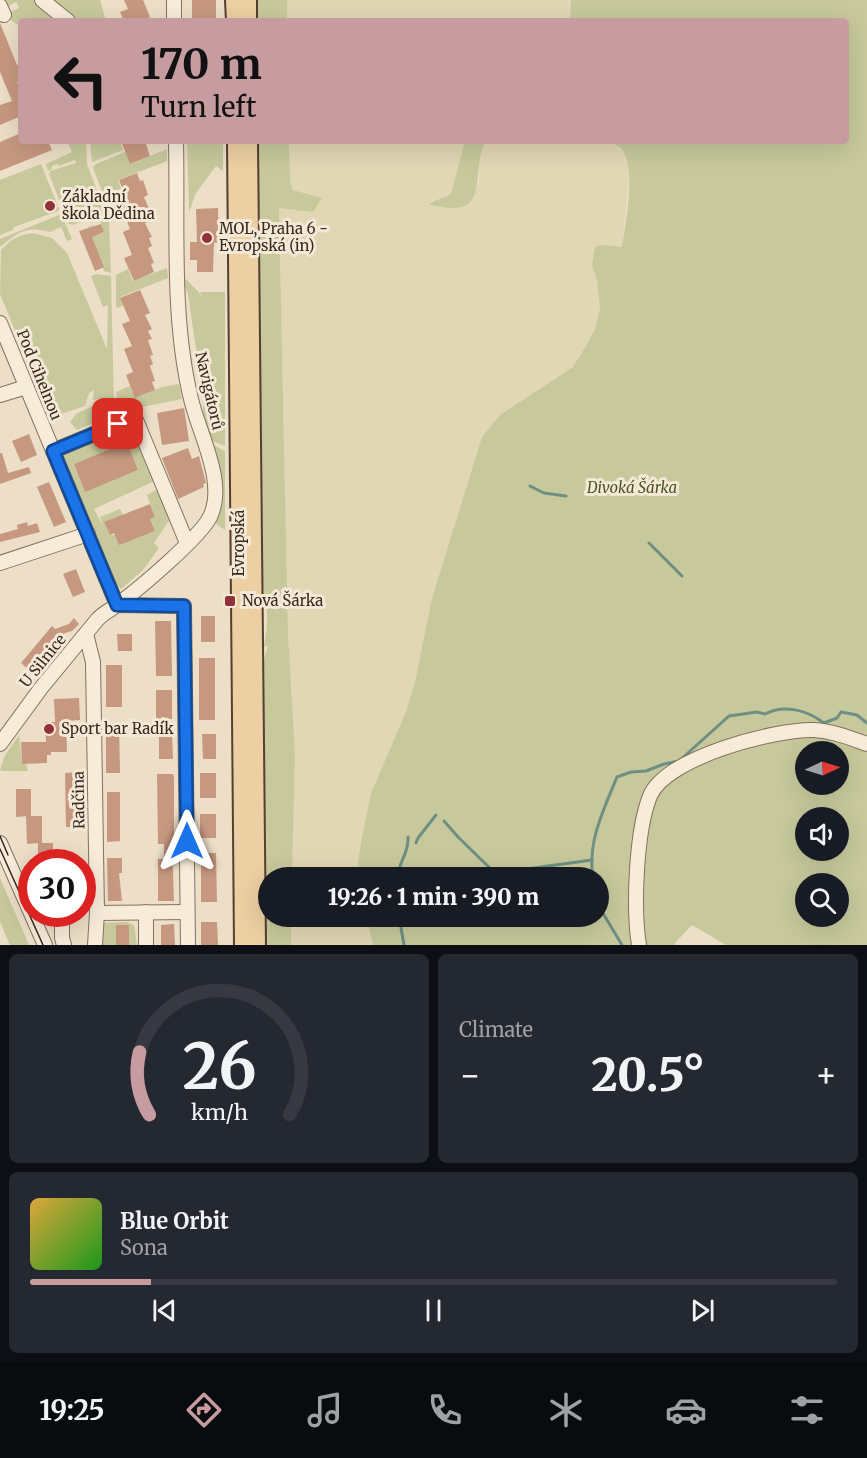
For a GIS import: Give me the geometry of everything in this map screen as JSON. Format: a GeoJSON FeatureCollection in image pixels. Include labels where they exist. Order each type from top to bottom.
{"type":"FeatureCollection","features":[{"type":"Feature","properties":{"kind":"main road"},"geometry":{"type":"LineString","coordinates":[[234,0],[234,18]]}},
{"type":"Feature","properties":{"kind":"main road"},"geometry":{"type":"LineString","coordinates":[[248,0],[248,18]]}},
{"type":"Feature","properties":{"kind":"main road","name":"Evropská"},"geometry":{"type":"LineString","coordinates":[[236,144],[243,945]]}},
{"type":"Feature","properties":{"kind":"main road","name":"Evropská"},"geometry":{"type":"LineString","coordinates":[[249,144],[257,945]]}},
{"type":"Feature","properties":{"kind":"street"},"geometry":{"type":"LineString","coordinates":[[42,0],[64,18]]}},
{"type":"Feature","properties":{"kind":"street"},"geometry":{"type":"LineString","coordinates":[[174,0],[174,18]]}},
{"type":"Feature","properties":{"kind":"street","name":"Navigátorů"},"geometry":{"type":"LineString","coordinates":[[117,605],[188,543],[209,520],[217,493],[214,475],[191,400],[179,324],[176,144]]}},
{"type":"Feature","properties":{"kind":"street","name":"Pod Cihelnou"},"geometry":{"type":"LineString","coordinates":[[0,323],[117,605]]}},
{"type":"Feature","properties":{"kind":"street"},"geometry":{"type":"LineString","coordinates":[[0,395],[26,387]]}},
{"type":"Feature","properties":{"kind":"street"},"geometry":{"type":"LineString","coordinates":[[53,451],[118,424],[135,420],[188,543]]}},
{"type":"Feature","properties":{"kind":"street"},"geometry":{"type":"LineString","coordinates":[[0,563],[88,534]]}},
{"type":"Feature","properties":{"kind":"street"},"geometry":{"type":"LineString","coordinates":[[117,605],[184,606],[188,945]]}},
{"type":"Feature","properties":{"kind":"street","name":"U Silnice"},"geometry":{"type":"LineString","coordinates":[[0,744],[41,688],[103,613],[117,605]]}},
{"type":"Feature","properties":{"kind":"street","name":"Radčina"},"geometry":{"type":"LineString","coordinates":[[86,634],[93,662],[90,849]]}},
{"type":"Feature","properties":{"kind":"street"},"geometry":{"type":"LineString","coordinates":[[639,945],[636,929],[636,893],[641,834],[650,795],[659,782],[679,767],[718,750],[780,732],[825,731],[867,744]]}},
{"type":"Feature","properties":{"kind":"street"},"geometry":{"type":"LineString","coordinates":[[0,843],[45,945]]}},
{"type":"Feature","properties":{"kind":"street","name":"Radčina"},"geometry":{"type":"LineString","coordinates":[[95,945],[96,908]]}},
{"type":"Feature","properties":{"kind":"street"},"geometry":{"type":"LineString","coordinates":[[146,912],[146,945]]}},
{"type":"Feature","properties":{"kind":"street"},"geometry":{"type":"LineString","coordinates":[[97,913],[187,912]]}},
{"type":"Feature","properties":{"kind":"street"},"geometry":{"type":"LineString","coordinates":[[62,927],[64,945]]}},
{"type":"Feature","properties":{"kind":"shaded area"},"geometry":{"type":"Polygon","coordinates":[[[287,0],[571,0],[570,18],[287,18],[287,0]]]}},
{"type":"Feature","properties":{"kind":"shaded area"},"geometry":{"type":"Polygon","coordinates":[[[289,144],[464,144],[451,194],[444,199],[432,201],[429,205],[455,208],[465,206],[470,202],[479,183],[479,165],[484,144],[613,144],[624,152],[630,170],[622,248],[600,245],[592,265],[597,281],[600,309],[595,329],[587,344],[573,367],[501,415],[482,438],[432,598],[415,682],[405,714],[371,793],[358,867],[292,867],[295,754],[288,632],[279,208],[322,198],[293,190],[290,181],[289,144]]]}},
{"type":"Feature","properties":{"kind":"shaded area"},"geometry":{"type":"Polygon","coordinates":[[[291,927],[368,927],[373,945],[291,945],[291,927]]]}},
{"type":"Feature","properties":{"kind":"green space"},"geometry":{"type":"Polygon","coordinates":[[[5,0],[39,0],[60,18],[18,18],[18,25],[12,21],[8,13],[19,8],[16,2],[8,6],[5,0]]]}},
{"type":"Feature","properties":{"kind":"green space"},"geometry":{"type":"Polygon","coordinates":[[[48,0],[100,0],[105,18],[70,18],[48,0]]]}},
{"type":"Feature","properties":{"kind":"green space"},"geometry":{"type":"Polygon","coordinates":[[[253,0],[287,0],[287,18],[253,18],[253,0]]]}},
{"type":"Feature","properties":{"kind":"green space","name":"Divoká Šárka"},"geometry":{"type":"Polygon","coordinates":[[[571,0],[867,0],[867,741],[812,734],[840,741],[795,741],[795,795],[849,795],[849,743],[867,748],[867,945],[726,945],[692,925],[675,945],[373,945],[368,927],[609,927],[609,867],[358,867],[358,863],[371,793],[405,714],[415,682],[432,598],[482,437],[500,415],[573,367],[595,329],[600,309],[597,281],[592,265],[595,247],[600,245],[622,247],[628,209],[628,165],[624,153],[618,146],[612,144],[849,144],[849,18],[570,18],[571,0]]]}},
{"type":"Feature","properties":{"kind":"green space"},"geometry":{"type":"Polygon","coordinates":[[[68,144],[86,144],[87,164],[109,222],[111,273],[104,271],[88,227],[93,225],[97,235],[104,232],[97,213],[96,216],[73,225],[69,224],[49,174],[50,171],[76,163],[75,160],[52,166],[52,169],[48,171],[46,164],[72,152],[68,144]]]}},
{"type":"Feature","properties":{"kind":"green space"},"geometry":{"type":"Polygon","coordinates":[[[90,144],[121,144],[123,150],[92,162],[90,144]]]}},
{"type":"Feature","properties":{"kind":"green space"},"geometry":{"type":"Polygon","coordinates":[[[187,144],[223,144],[223,171],[216,166],[196,193],[189,212],[187,144]]]}},
{"type":"Feature","properties":{"kind":"green space"},"geometry":{"type":"Polygon","coordinates":[[[254,144],[289,144],[290,181],[293,190],[322,198],[313,212],[279,208],[288,632],[295,754],[292,867],[262,867],[262,668],[268,645],[264,647],[267,616],[264,596],[261,595],[254,144]]]}},
{"type":"Feature","properties":{"kind":"green space"},"geometry":{"type":"Polygon","coordinates":[[[464,144],[484,144],[472,200],[458,208],[429,205],[451,194],[464,144]]]}},
{"type":"Feature","properties":{"kind":"green space"},"geometry":{"type":"Polygon","coordinates":[[[167,149],[167,161],[118,180],[121,189],[103,194],[93,168],[94,165],[125,152],[131,164],[167,149]]]}},
{"type":"Feature","properties":{"kind":"green space"},"geometry":{"type":"Polygon","coordinates":[[[41,164],[58,211],[14,227],[13,230],[0,235],[0,180],[41,164]]]}},
{"type":"Feature","properties":{"kind":"green space"},"geometry":{"type":"Polygon","coordinates":[[[59,215],[62,216],[72,239],[67,241],[61,227],[50,232],[34,229],[17,234],[0,247],[0,239],[59,215]]]}},
{"type":"Feature","properties":{"kind":"green space"},"geometry":{"type":"Polygon","coordinates":[[[33,233],[52,238],[67,253],[107,349],[108,305],[103,307],[91,276],[96,274],[111,276],[114,406],[108,417],[77,430],[70,422],[76,414],[103,401],[102,398],[93,400],[94,390],[89,393],[85,406],[51,417],[47,408],[52,403],[48,391],[40,391],[0,294],[1,250],[16,238],[33,233]]]}},
{"type":"Feature","properties":{"kind":"green space"},"geometry":{"type":"Polygon","coordinates":[[[167,268],[168,278],[120,297],[123,306],[116,308],[116,275],[128,269],[133,281],[167,268]]]}},
{"type":"Feature","properties":{"kind":"green space"},"geometry":{"type":"Polygon","coordinates":[[[181,279],[186,279],[205,299],[200,292],[225,292],[225,446],[212,441],[203,412],[188,294],[181,279]]]}},
{"type":"Feature","properties":{"kind":"green space"},"geometry":{"type":"Polygon","coordinates":[[[179,384],[182,399],[122,411],[119,409],[116,392],[130,386],[136,398],[162,387],[179,384]]]}},
{"type":"Feature","properties":{"kind":"green space"},"geometry":{"type":"Polygon","coordinates":[[[132,425],[157,480],[94,509],[104,528],[100,517],[120,509],[123,515],[105,523],[110,535],[155,531],[150,519],[155,517],[147,495],[160,488],[172,516],[154,543],[159,548],[144,569],[121,589],[116,585],[62,457],[66,451],[132,425]],[[127,443],[74,464],[85,491],[138,470],[127,443]]]}},
{"type":"Feature","properties":{"kind":"green space"},"geometry":{"type":"Polygon","coordinates":[[[209,443],[225,451],[225,530],[214,522],[209,443]]]}},
{"type":"Feature","properties":{"kind":"green space"},"geometry":{"type":"Polygon","coordinates":[[[19,735],[22,763],[26,764],[28,771],[0,771],[4,757],[19,735]]]}},
{"type":"Feature","properties":{"kind":"green space"},"geometry":{"type":"Polygon","coordinates":[[[0,878],[18,920],[18,927],[21,927],[29,945],[10,945],[0,922],[0,878]]]}},
{"type":"Feature","properties":{"kind":"green space"},"geometry":{"type":"Polygon","coordinates":[[[127,922],[134,925],[137,945],[129,945],[129,925],[116,945],[97,945],[98,923],[127,922]]]}},
{"type":"Feature","properties":{"kind":"green space"},"geometry":{"type":"Polygon","coordinates":[[[262,927],[291,927],[291,945],[262,945],[262,927]]]}},
{"type":"Feature","properties":{"kind":"building"},"geometry":{"type":"Polygon","coordinates":[[[124,0],[143,0],[150,17],[123,18],[120,12],[128,9],[124,0]]]}},
{"type":"Feature","properties":{"kind":"building"},"geometry":{"type":"Polygon","coordinates":[[[192,0],[216,0],[216,18],[192,18],[192,0]]]}},
{"type":"Feature","properties":{"kind":"building"},"geometry":{"type":"Polygon","coordinates":[[[0,23],[18,65],[18,117],[0,125],[0,105],[12,101],[0,72],[0,23]]]}},
{"type":"Feature","properties":{"kind":"building"},"geometry":{"type":"Polygon","coordinates":[[[18,134],[18,144],[49,144],[52,150],[0,171],[0,142],[18,134]]]}},
{"type":"Feature","properties":{"kind":"building"},"geometry":{"type":"Polygon","coordinates":[[[122,144],[146,144],[150,156],[130,164],[122,144]]]}},
{"type":"Feature","properties":{"kind":"building"},"geometry":{"type":"Polygon","coordinates":[[[137,173],[140,181],[143,180],[148,195],[144,197],[150,211],[147,213],[150,221],[145,223],[152,237],[149,238],[152,246],[148,248],[154,263],[151,264],[154,272],[134,281],[124,258],[132,255],[123,232],[130,229],[121,206],[128,203],[119,180],[137,173]]]}},
{"type":"Feature","properties":{"kind":"building"},"geometry":{"type":"Polygon","coordinates":[[[218,208],[219,242],[214,243],[213,272],[197,272],[197,260],[190,260],[190,242],[197,242],[196,209],[218,208]]]}},
{"type":"Feature","properties":{"kind":"building"},"geometry":{"type":"Polygon","coordinates":[[[101,224],[104,232],[92,237],[104,267],[95,271],[79,231],[101,224]]]}},
{"type":"Feature","properties":{"kind":"building"},"geometry":{"type":"Polygon","coordinates":[[[140,290],[150,313],[145,315],[152,329],[148,331],[152,339],[148,340],[153,355],[150,356],[153,364],[150,366],[155,381],[152,382],[155,390],[135,398],[126,375],[133,372],[124,349],[132,346],[122,324],[130,321],[120,298],[140,290]]]}},
{"type":"Feature","properties":{"kind":"building"},"geometry":{"type":"Polygon","coordinates":[[[184,408],[189,441],[162,445],[157,413],[184,408]]]}},
{"type":"Feature","properties":{"kind":"building"},"geometry":{"type":"Polygon","coordinates":[[[29,434],[37,455],[21,462],[12,441],[29,434]]]}},
{"type":"Feature","properties":{"kind":"building"},"geometry":{"type":"Polygon","coordinates":[[[127,442],[138,470],[85,492],[74,464],[127,442]]]}},
{"type":"Feature","properties":{"kind":"building"},"geometry":{"type":"Polygon","coordinates":[[[188,448],[192,459],[199,456],[206,483],[203,484],[204,487],[178,499],[162,458],[188,448]]]}},
{"type":"Feature","properties":{"kind":"building"},"geometry":{"type":"Polygon","coordinates":[[[0,453],[2,453],[8,473],[29,467],[31,473],[0,484],[0,453]]]}},
{"type":"Feature","properties":{"kind":"building"},"geometry":{"type":"Polygon","coordinates":[[[49,482],[66,522],[54,527],[37,487],[49,482]]]}},
{"type":"Feature","properties":{"kind":"building"},"geometry":{"type":"Polygon","coordinates":[[[150,504],[155,517],[150,519],[155,531],[119,545],[114,533],[110,535],[104,522],[150,504]]]}},
{"type":"Feature","properties":{"kind":"building"},"geometry":{"type":"Polygon","coordinates":[[[27,522],[28,526],[37,523],[40,532],[0,542],[0,534],[18,529],[17,525],[27,522]]]}},
{"type":"Feature","properties":{"kind":"building"},"geometry":{"type":"Polygon","coordinates":[[[76,569],[85,592],[73,597],[63,574],[76,569]]]}},
{"type":"Feature","properties":{"kind":"building"},"geometry":{"type":"Polygon","coordinates":[[[201,616],[215,616],[215,642],[201,642],[201,616]]]}},
{"type":"Feature","properties":{"kind":"building"},"geometry":{"type":"Polygon","coordinates":[[[74,618],[79,624],[72,631],[65,633],[31,672],[21,663],[52,626],[55,629],[69,624],[74,618]]]}},
{"type":"Feature","properties":{"kind":"building"},"geometry":{"type":"Polygon","coordinates":[[[155,621],[171,621],[172,676],[156,676],[155,621]]]}},
{"type":"Feature","properties":{"kind":"building"},"geometry":{"type":"Polygon","coordinates":[[[117,634],[132,634],[132,651],[118,651],[117,634]]]}},
{"type":"Feature","properties":{"kind":"building"},"geometry":{"type":"Polygon","coordinates":[[[199,658],[215,658],[215,720],[199,720],[199,658]]]}},
{"type":"Feature","properties":{"kind":"building"},"geometry":{"type":"Polygon","coordinates":[[[106,665],[122,665],[122,707],[106,707],[106,665]]]}},
{"type":"Feature","properties":{"kind":"building"},"geometry":{"type":"Polygon","coordinates":[[[156,690],[172,690],[172,719],[156,719],[156,690]]]}},
{"type":"Feature","properties":{"kind":"building"},"geometry":{"type":"Polygon","coordinates":[[[79,698],[80,720],[66,721],[67,752],[51,752],[51,755],[47,755],[47,763],[22,764],[21,742],[46,742],[45,722],[55,722],[54,699],[79,698]]]}},
{"type":"Feature","properties":{"kind":"building"},"geometry":{"type":"Polygon","coordinates":[[[106,723],[119,723],[120,773],[106,773],[106,723]]]}},
{"type":"Feature","properties":{"kind":"building"},"geometry":{"type":"Polygon","coordinates":[[[159,734],[172,734],[173,759],[159,759],[159,734]]]}},
{"type":"Feature","properties":{"kind":"building"},"geometry":{"type":"Polygon","coordinates":[[[202,734],[216,734],[216,759],[203,759],[202,734]]]}},
{"type":"Feature","properties":{"kind":"building"},"geometry":{"type":"Polygon","coordinates":[[[80,772],[81,827],[66,827],[65,773],[80,772]]]}},
{"type":"Feature","properties":{"kind":"building"},"geometry":{"type":"Polygon","coordinates":[[[200,773],[216,773],[216,798],[200,798],[200,773]]]}},
{"type":"Feature","properties":{"kind":"building"},"geometry":{"type":"Polygon","coordinates":[[[157,774],[173,774],[174,778],[174,840],[172,844],[174,901],[158,901],[158,859],[164,859],[164,844],[158,844],[157,774]]]}},
{"type":"Feature","properties":{"kind":"building"},"geometry":{"type":"Polygon","coordinates":[[[16,789],[31,789],[31,816],[42,816],[42,843],[53,843],[53,849],[38,849],[38,843],[27,844],[26,816],[16,817],[16,789]]]}},
{"type":"Feature","properties":{"kind":"building"},"geometry":{"type":"Polygon","coordinates":[[[107,792],[120,792],[120,841],[107,842],[107,792]]]}},
{"type":"Feature","properties":{"kind":"building"},"geometry":{"type":"Polygon","coordinates":[[[200,814],[216,814],[216,838],[200,838],[200,814]]]}},
{"type":"Feature","properties":{"kind":"building"},"geometry":{"type":"Polygon","coordinates":[[[201,853],[216,853],[217,902],[201,902],[201,853]]]}},
{"type":"Feature","properties":{"kind":"building"},"geometry":{"type":"Polygon","coordinates":[[[107,858],[122,858],[122,873],[119,873],[122,901],[108,901],[107,858]]]}},
{"type":"Feature","properties":{"kind":"building"},"geometry":{"type":"Polygon","coordinates":[[[201,922],[217,922],[218,945],[201,945],[201,922]]]}},
{"type":"Feature","properties":{"kind":"building"},"geometry":{"type":"Polygon","coordinates":[[[174,924],[175,945],[161,945],[161,925],[174,924]]]}},
{"type":"Feature","properties":{"kind":"building"},"geometry":{"type":"Polygon","coordinates":[[[116,925],[129,925],[129,945],[116,945],[116,925]]]}},
{"type":"Feature","properties":{"kind":"waterway"},"geometry":{"type":"LineString","coordinates":[[530,486],[544,493],[566,496]]}},
{"type":"Feature","properties":{"kind":"waterway"},"geometry":{"type":"LineString","coordinates":[[649,543],[682,576]]}},
{"type":"Feature","properties":{"kind":"waterway"},"geometry":{"type":"LineString","coordinates":[[592,867],[592,852],[598,826],[617,777],[679,761],[729,716],[757,712],[765,714],[788,709],[803,712],[824,723],[837,718],[841,712],[857,715],[867,723]]}},
{"type":"Feature","properties":{"kind":"waterway"},"geometry":{"type":"LineString","coordinates":[[416,843],[436,815]]}},
{"type":"Feature","properties":{"kind":"waterway"},"geometry":{"type":"LineString","coordinates":[[444,821],[489,867]]}},
{"type":"Feature","properties":{"kind":"waterway"},"geometry":{"type":"LineString","coordinates":[[400,867],[407,849],[408,837]]}},
{"type":"Feature","properties":{"kind":"waterway"},"geometry":{"type":"LineString","coordinates":[[541,867],[592,860]]}},
{"type":"Feature","properties":{"kind":"waterway"},"geometry":{"type":"LineString","coordinates":[[609,923],[622,945]]}},
{"type":"Feature","properties":{"kind":"waterway"},"geometry":{"type":"LineString","coordinates":[[401,927],[404,945]]}},
{"type":"Feature","properties":{"kind":"tram line"},"geometry":{"type":"LineString","coordinates":[[0,836],[8,855]]}},
{"type":"Feature","properties":{"kind":"tram line"},"geometry":{"type":"LineString","coordinates":[[0,849],[43,945]]}},
{"type":"Feature","properties":{"kind":"place","name":"Základní škola Dědina"},"geometry":{"type":"Point","coordinates":[50,206]}},
{"type":"Feature","properties":{"kind":"place","name":"MOL, Praha 6 - Evropská (in)"},"geometry":{"type":"Point","coordinates":[207,238]}},
{"type":"Feature","properties":{"kind":"place","name":"Nová Šárka"},"geometry":{"type":"Point","coordinates":[230,601]}},
{"type":"Feature","properties":{"kind":"place","name":"Sport bar Radík"},"geometry":{"type":"Point","coordinates":[49,729]}},
{"type":"Feature","properties":{"kind":"route"},"geometry":{"type":"LineString","coordinates":[[118,424],[53,451],[117,605],[184,606],[187,841]]}}]}
